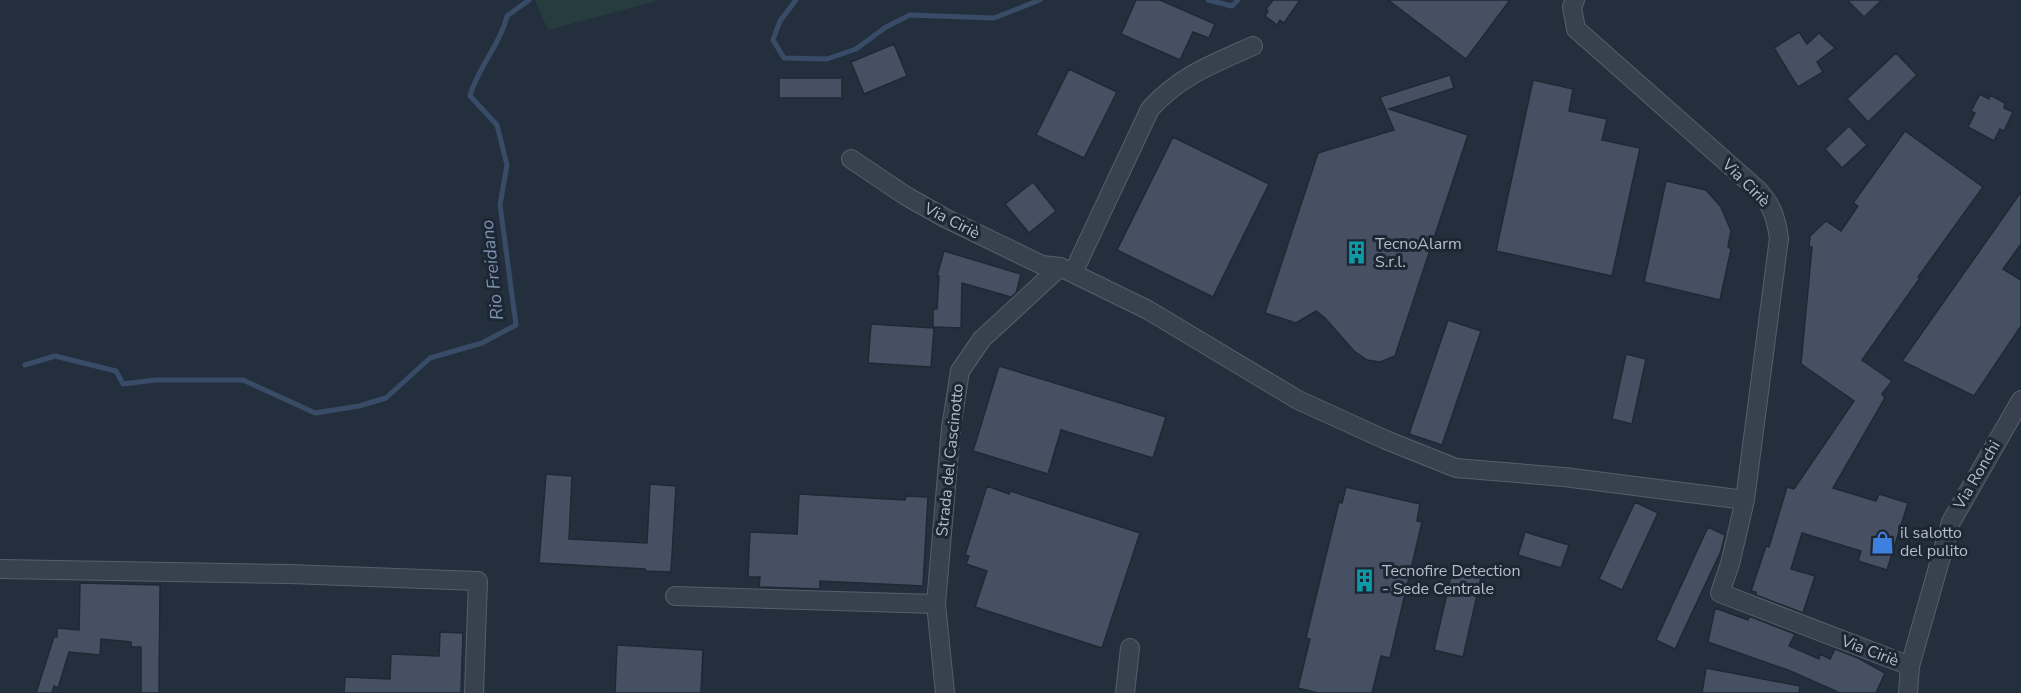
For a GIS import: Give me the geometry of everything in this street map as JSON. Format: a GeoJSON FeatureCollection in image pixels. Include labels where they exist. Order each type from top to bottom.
{"type":"FeatureCollection","features":[{"type":"Feature","properties":{"kind":"street","name":"Via Ciriè"},"geometry":{"type":"LineString","coordinates":[[1575,0],[1572,7],[1576,29],[1758,190],[1767,199],[1775,215],[1779,238],[1745,500],[1730,564],[1720,593],[1910,666]]}},
{"type":"Feature","properties":{"kind":"street"},"geometry":{"type":"LineString","coordinates":[[1066,270],[1150,109],[1165,92],[1181,80],[1253,46]]}},
{"type":"Feature","properties":{"kind":"street","name":"Via Ciriè"},"geometry":{"type":"LineString","coordinates":[[852,159],[906,196],[945,218],[1042,265],[1066,270],[1148,310],[1298,400],[1386,440],[1456,468],[1563,477],[1745,500]]}},
{"type":"Feature","properties":{"kind":"street","name":"Strada del Cascinotto"},"geometry":{"type":"LineString","coordinates":[[945,693],[936,604],[951,428],[960,371],[982,339],[1066,270]]}},
{"type":"Feature","properties":{"kind":"street","name":"Via Ronchi"},"geometry":{"type":"LineString","coordinates":[[1908,693],[1910,666],[1951,522],[2021,400]]}},
{"type":"Feature","properties":{"kind":"street"},"geometry":{"type":"LineString","coordinates":[[0,569],[478,580],[474,693]]}},
{"type":"Feature","properties":{"kind":"street"},"geometry":{"type":"LineString","coordinates":[[675,596],[936,604]]}},
{"type":"Feature","properties":{"kind":"street"},"geometry":{"type":"LineString","coordinates":[[1125,693],[1130,648]]}},
{"type":"Feature","properties":{"kind":"green space"},"geometry":{"type":"Polygon","coordinates":[[[535,0],[660,0],[548,30],[535,0]]]}},
{"type":"Feature","properties":{"kind":"building"},"geometry":{"type":"Polygon","coordinates":[[[1136,0],[1160,0],[1215,24],[1209,38],[1193,32],[1180,60],[1121,34],[1136,0]]]}},
{"type":"Feature","properties":{"kind":"building"},"geometry":{"type":"Polygon","coordinates":[[[1273,0],[1300,0],[1284,23],[1280,20],[1277,25],[1265,16],[1268,11],[1266,9],[1273,0]]]}},
{"type":"Feature","properties":{"kind":"building"},"geometry":{"type":"Polygon","coordinates":[[[1388,0],[1510,0],[1466,59],[1388,0]]]}},
{"type":"Feature","properties":{"kind":"building"},"geometry":{"type":"Polygon","coordinates":[[[1847,0],[1882,0],[1864,17],[1847,0]]]}},
{"type":"Feature","properties":{"kind":"building"},"geometry":{"type":"Polygon","coordinates":[[[1799,32],[1807,44],[1819,33],[1835,48],[1817,62],[1823,72],[1798,87],[1774,48],[1799,32]]]}},
{"type":"Feature","properties":{"kind":"building"},"geometry":{"type":"Polygon","coordinates":[[[894,44],[907,76],[864,94],[851,62],[894,44]]]}},
{"type":"Feature","properties":{"kind":"building"},"geometry":{"type":"Polygon","coordinates":[[[1896,53],[1917,75],[1868,122],[1847,99],[1896,53]]]}},
{"type":"Feature","properties":{"kind":"building"},"geometry":{"type":"Polygon","coordinates":[[[1069,69],[1117,92],[1084,158],[1036,135],[1069,69]]]}},
{"type":"Feature","properties":{"kind":"building","name":"TecnoAlarm S.r.l."},"geometry":{"type":"Polygon","coordinates":[[[1450,75],[1454,88],[1389,109],[1468,135],[1395,356],[1380,362],[1367,360],[1354,351],[1316,311],[1296,323],[1265,313],[1318,153],[1394,130],[1380,97],[1450,75]]]}},
{"type":"Feature","properties":{"kind":"building"},"geometry":{"type":"Polygon","coordinates":[[[779,78],[842,78],[842,98],[779,98],[779,78]]]}},
{"type":"Feature","properties":{"kind":"building"},"geometry":{"type":"Polygon","coordinates":[[[1533,80],[1573,89],[1569,111],[1607,119],[1602,140],[1640,148],[1612,276],[1496,251],[1533,80]]]}},
{"type":"Feature","properties":{"kind":"building"},"geometry":{"type":"Polygon","coordinates":[[[1980,94],[1989,99],[1990,95],[2005,103],[2004,108],[2013,112],[2004,131],[2000,129],[1994,141],[1968,127],[1975,113],[1971,111],[1980,94]]]}},
{"type":"Feature","properties":{"kind":"building"},"geometry":{"type":"Polygon","coordinates":[[[1849,126],[1867,145],[1842,168],[1825,149],[1849,126]]]}},
{"type":"Feature","properties":{"kind":"building"},"geometry":{"type":"Polygon","coordinates":[[[1905,131],[1983,187],[1862,360],[1892,381],[1882,394],[1885,398],[1833,488],[1876,501],[1879,494],[1908,503],[1887,570],[1858,561],[1861,551],[1802,533],[1791,569],[1815,576],[1803,613],[1751,591],[1766,546],[1769,547],[1787,487],[1794,489],[1854,401],[1801,364],[1812,247],[1809,247],[1810,236],[1826,221],[1841,231],[1858,206],[1853,203],[1905,131]]]}},
{"type":"Feature","properties":{"kind":"building"},"geometry":{"type":"Polygon","coordinates":[[[1173,137],[1269,184],[1213,297],[1117,250],[1173,137]]]}},
{"type":"Feature","properties":{"kind":"building"},"geometry":{"type":"Polygon","coordinates":[[[1666,181],[1706,190],[1721,207],[1731,231],[1728,247],[1731,249],[1720,300],[1644,282],[1666,181]]]}},
{"type":"Feature","properties":{"kind":"building"},"geometry":{"type":"Polygon","coordinates":[[[1033,182],[1056,211],[1029,233],[1005,204],[1033,182]]]}},
{"type":"Feature","properties":{"kind":"building"},"geometry":{"type":"Polygon","coordinates":[[[2021,192],[2021,244],[2003,269],[2021,280],[2021,326],[1974,396],[1902,361],[2021,192]]]}},
{"type":"Feature","properties":{"kind":"building"},"geometry":{"type":"Polygon","coordinates":[[[944,251],[1021,274],[1016,293],[1011,297],[962,283],[961,328],[933,327],[933,309],[937,309],[939,276],[937,276],[944,251]]]}},
{"type":"Feature","properties":{"kind":"building"},"geometry":{"type":"Polygon","coordinates":[[[1448,320],[1481,331],[1442,445],[1409,434],[1448,320]]]}},
{"type":"Feature","properties":{"kind":"building"},"geometry":{"type":"Polygon","coordinates":[[[871,324],[934,328],[931,367],[868,363],[871,324]]]}},
{"type":"Feature","properties":{"kind":"building"},"geometry":{"type":"Polygon","coordinates":[[[1626,354],[1646,359],[1632,424],[1612,419],[1626,354]]]}},
{"type":"Feature","properties":{"kind":"building"},"geometry":{"type":"Polygon","coordinates":[[[999,366],[1166,417],[1153,458],[1061,430],[1048,474],[973,451],[999,366]]]}},
{"type":"Feature","properties":{"kind":"building"},"geometry":{"type":"Polygon","coordinates":[[[546,474],[572,476],[569,539],[647,543],[650,484],[676,486],[671,572],[539,563],[546,474]]]}},
{"type":"Feature","properties":{"kind":"building"},"geometry":{"type":"Polygon","coordinates":[[[987,486],[1009,494],[1010,491],[1140,533],[1102,648],[975,607],[987,571],[966,564],[969,556],[965,555],[987,486]]]}},
{"type":"Feature","properties":{"kind":"building","name":"Tecnofire Detection - Sede Centrale"},"geometry":{"type":"Polygon","coordinates":[[[1346,487],[1420,504],[1417,521],[1422,522],[1390,658],[1381,656],[1372,693],[1318,693],[1298,688],[1310,639],[1306,638],[1339,502],[1342,503],[1346,487]]]}},
{"type":"Feature","properties":{"kind":"building"},"geometry":{"type":"Polygon","coordinates":[[[799,494],[905,500],[906,496],[928,497],[923,586],[820,581],[820,589],[759,587],[760,577],[748,577],[750,532],[797,534],[799,494]]]}},
{"type":"Feature","properties":{"kind":"building"},"geometry":{"type":"Polygon","coordinates":[[[1635,502],[1658,513],[1622,590],[1599,579],[1635,502]]]}},
{"type":"Feature","properties":{"kind":"building"},"geometry":{"type":"Polygon","coordinates":[[[1708,527],[1725,535],[1721,551],[1675,649],[1656,640],[1708,527]]]}},
{"type":"Feature","properties":{"kind":"building"},"geometry":{"type":"Polygon","coordinates":[[[1525,532],[1569,545],[1561,568],[1518,555],[1525,532]]]}},
{"type":"Feature","properties":{"kind":"building"},"geometry":{"type":"Polygon","coordinates":[[[1454,563],[1483,569],[1463,657],[1434,650],[1454,563]]]}},
{"type":"Feature","properties":{"kind":"building"},"geometry":{"type":"Polygon","coordinates":[[[80,583],[160,585],[159,693],[141,693],[141,647],[131,647],[131,642],[101,639],[100,655],[69,652],[58,688],[54,686],[52,693],[36,693],[54,637],[57,637],[57,628],[79,630],[80,583]]]}},
{"type":"Feature","properties":{"kind":"building"},"geometry":{"type":"Polygon","coordinates":[[[1715,608],[1748,620],[1749,616],[1795,634],[1789,646],[1819,659],[1820,654],[1830,659],[1835,649],[1858,658],[1885,673],[1876,693],[1840,693],[1788,670],[1708,642],[1715,608]]]}},
{"type":"Feature","properties":{"kind":"building"},"geometry":{"type":"Polygon","coordinates":[[[440,632],[463,633],[461,693],[344,693],[345,677],[390,679],[391,654],[439,656],[440,632]]]}},
{"type":"Feature","properties":{"kind":"building"},"geometry":{"type":"Polygon","coordinates":[[[617,645],[703,650],[701,693],[615,693],[617,645]]]}},
{"type":"Feature","properties":{"kind":"building"},"geometry":{"type":"Polygon","coordinates":[[[1706,668],[1800,686],[1799,693],[1702,693],[1706,668]]]}},
{"type":"Feature","properties":{"kind":"waterway","name":"Rio Freidano"},"geometry":{"type":"LineString","coordinates":[[25,365],[55,356],[116,371],[123,384],[155,380],[243,380],[315,413],[359,406],[386,398],[430,358],[482,343],[516,325],[500,205],[507,165],[497,125],[470,96],[478,75],[504,27],[507,16],[529,0]]}},
{"type":"Feature","properties":{"kind":"waterway","name":"Rio Freidano"},"geometry":{"type":"LineString","coordinates":[[796,0],[780,21],[773,40],[784,58],[827,59],[856,49],[886,27],[910,15],[994,18],[1040,0]]}},
{"type":"Feature","properties":{"kind":"waterway","name":"Rio Freidano"},"geometry":{"type":"LineString","coordinates":[[1208,0],[1232,6],[1238,0]]}},
{"type":"Feature","properties":{"kind":"place","name":"TecnoAlarm S.r.l."},"geometry":{"type":"Point","coordinates":[1357,253]}},
{"type":"Feature","properties":{"kind":"place","name":"il salotto del pulito"},"geometry":{"type":"Point","coordinates":[1882,542]}},
{"type":"Feature","properties":{"kind":"place","name":"Tecnofire Detection - Sede Centrale"},"geometry":{"type":"Point","coordinates":[1364,580]}}]}
